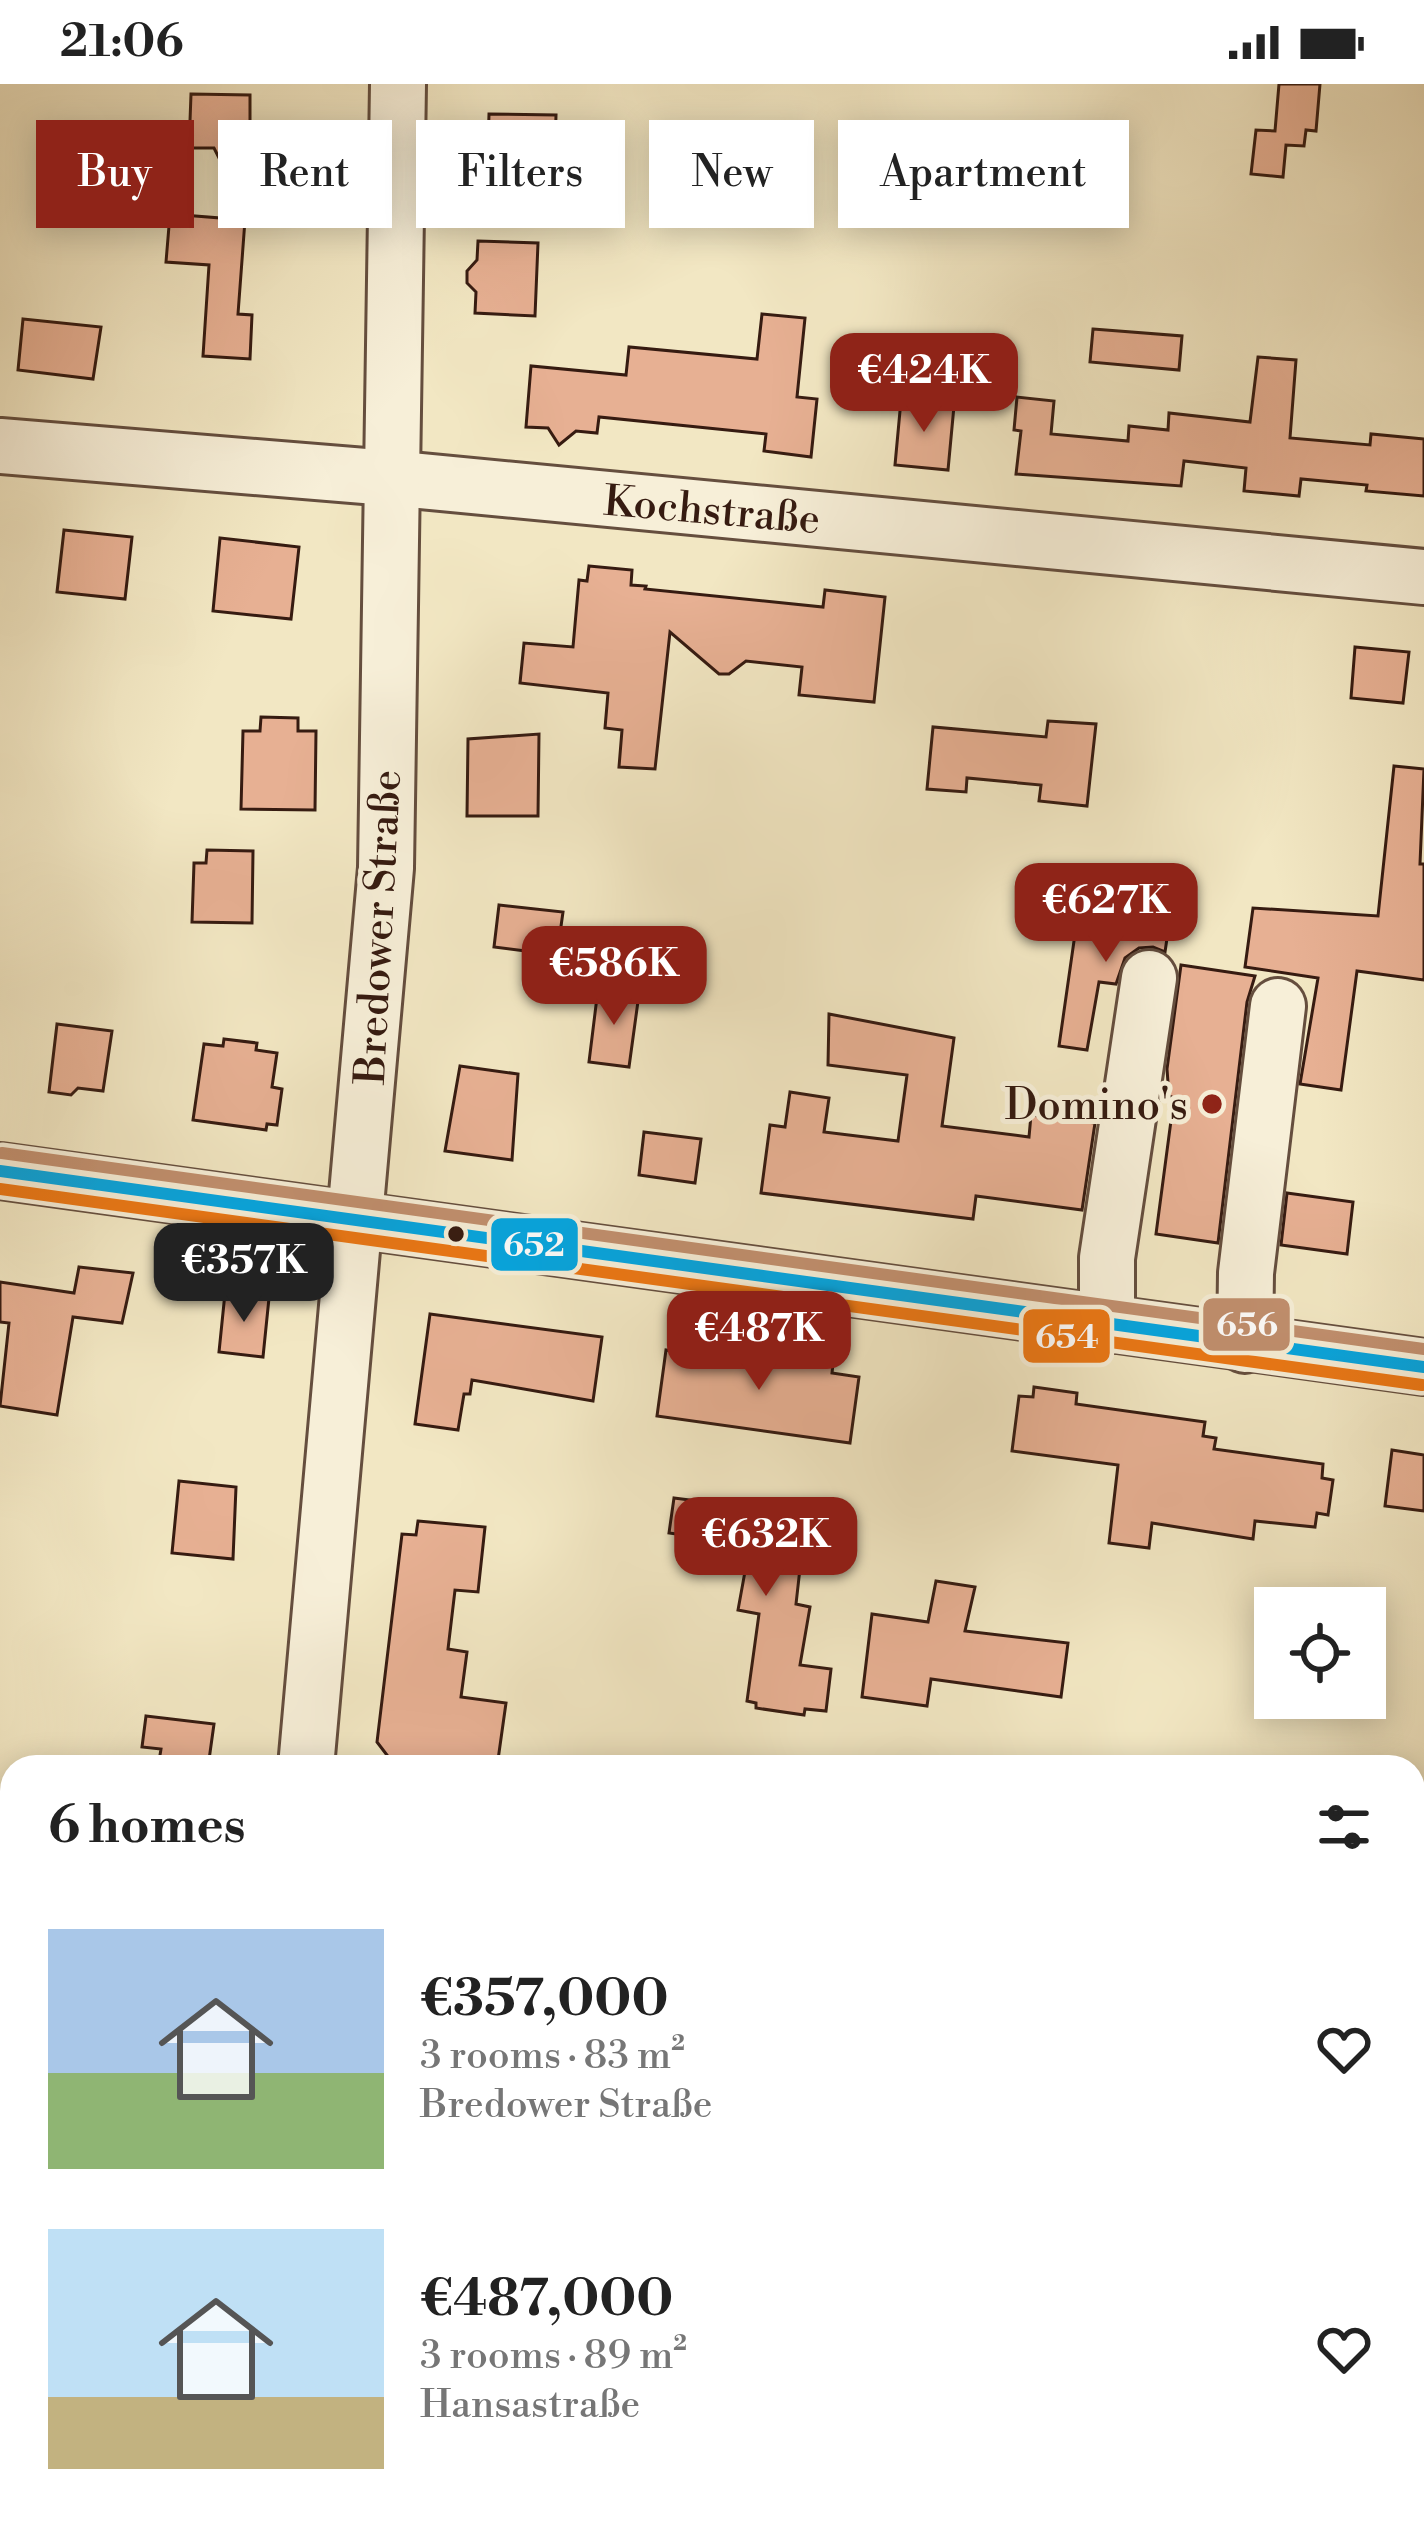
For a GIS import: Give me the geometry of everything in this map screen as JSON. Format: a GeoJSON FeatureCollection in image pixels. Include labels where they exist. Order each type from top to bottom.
{"type":"FeatureCollection","features":[{"type":"Feature","properties":{"kind":"street","name":"Bredower Straße"},"geometry":{"type":"LineString","coordinates":[[307,1755],[386,868],[398,84]]}},
{"type":"Feature","properties":{"kind":"street","name":"Kochstraße"},"geometry":{"type":"LineString","coordinates":[[0,446],[389,478],[1424,577]]}},
{"type":"Feature","properties":{"kind":"street"},"geometry":{"type":"LineString","coordinates":[[1107,1325],[1107,1258],[1149,978]]}},
{"type":"Feature","properties":{"kind":"street"},"geometry":{"type":"LineString","coordinates":[[1245,1345],[1246,1274],[1277,1006]]}},
{"type":"Feature","properties":{"kind":"street"},"geometry":{"type":"LineString","coordinates":[[0,1171],[1424,1367]]}},
{"type":"Feature","properties":{"kind":"building"},"geometry":{"type":"Polygon","coordinates":[[[1279,84],[1320,84],[1316,131],[1306,130],[1304,146],[1286,145],[1283,177],[1251,174],[1256,130],[1275,131],[1279,84]]]}},
{"type":"Feature","properties":{"kind":"building"},"geometry":{"type":"Polygon","coordinates":[[[191,94],[250,95],[250,120],[218,120],[218,156],[214,148],[194,148],[194,120],[190,120],[191,94]]]}},
{"type":"Feature","properties":{"kind":"building"},"geometry":{"type":"Polygon","coordinates":[[[489,114],[556,115],[556,120],[489,120],[489,114]]]}},
{"type":"Feature","properties":{"kind":"building"},"geometry":{"type":"Polygon","coordinates":[[[194,216],[218,218],[218,228],[244,228],[238,314],[252,315],[250,359],[203,356],[209,265],[166,262],[169,228],[194,228],[194,216]]]}},
{"type":"Feature","properties":{"kind":"building"},"geometry":{"type":"Polygon","coordinates":[[[478,241],[538,243],[535,316],[475,313],[476,292],[467,283],[467,271],[477,260],[478,241]]]}},
{"type":"Feature","properties":{"kind":"building"},"geometry":{"type":"Polygon","coordinates":[[[762,314],[805,318],[797,397],[817,399],[811,457],[764,451],[766,434],[599,417],[597,433],[576,431],[559,445],[548,428],[526,427],[531,366],[626,375],[629,347],[757,359],[762,314]]]}},
{"type":"Feature","properties":{"kind":"building"},"geometry":{"type":"Polygon","coordinates":[[[23,319],[101,327],[93,379],[18,370],[23,319]]]}},
{"type":"Feature","properties":{"kind":"building"},"geometry":{"type":"Polygon","coordinates":[[[1093,329],[1182,336],[1179,370],[1090,362],[1093,329]]]}},
{"type":"Feature","properties":{"kind":"building"},"geometry":{"type":"Polygon","coordinates":[[[937,338],[973,341],[969,391],[933,388],[937,338]]]}},
{"type":"Feature","properties":{"kind":"building"},"geometry":{"type":"Polygon","coordinates":[[[1258,357],[1296,360],[1290,438],[1370,445],[1371,434],[1424,439],[1424,496],[1301,479],[1299,496],[1244,491],[1246,468],[1184,461],[1181,486],[1016,474],[1021,431],[1014,430],[1017,397],[1054,401],[1051,434],[1128,441],[1129,426],[1168,430],[1169,413],[1250,422],[1258,357]]]}},
{"type":"Feature","properties":{"kind":"building"},"geometry":{"type":"Polygon","coordinates":[[[901,400],[954,406],[948,470],[895,465],[901,400]]]}},
{"type":"Feature","properties":{"kind":"building"},"geometry":{"type":"Polygon","coordinates":[[[64,530],[132,537],[125,599],[57,592],[64,530]]]}},
{"type":"Feature","properties":{"kind":"building"},"geometry":{"type":"Polygon","coordinates":[[[220,538],[299,547],[291,619],[213,611],[220,538]]]}},
{"type":"Feature","properties":{"kind":"building"},"geometry":{"type":"Polygon","coordinates":[[[589,566],[632,570],[631,585],[645,589],[823,607],[825,590],[885,597],[874,702],[799,695],[802,667],[746,661],[729,674],[719,674],[670,632],[655,769],[619,767],[622,730],[605,728],[608,693],[520,683],[524,643],[573,647],[579,580],[587,581],[589,566]]]}},
{"type":"Feature","properties":{"kind":"building"},"geometry":{"type":"Polygon","coordinates":[[[1355,647],[1409,652],[1403,703],[1351,698],[1355,647]]]}},
{"type":"Feature","properties":{"kind":"building"},"geometry":{"type":"Polygon","coordinates":[[[261,717],[298,718],[298,731],[316,731],[315,810],[241,809],[243,731],[260,731],[261,717]]]}},
{"type":"Feature","properties":{"kind":"building"},"geometry":{"type":"Polygon","coordinates":[[[1048,721],[1096,724],[1087,806],[1039,801],[1041,785],[967,778],[966,792],[927,789],[933,727],[1046,737],[1048,721]]]}},
{"type":"Feature","properties":{"kind":"building"},"geometry":{"type":"Polygon","coordinates":[[[539,734],[538,816],[467,816],[468,739],[539,734]]]}},
{"type":"Feature","properties":{"kind":"building"},"geometry":{"type":"Polygon","coordinates":[[[1394,766],[1424,769],[1420,864],[1424,864],[1424,980],[1357,971],[1341,1090],[1300,1084],[1318,978],[1245,967],[1253,908],[1378,916],[1394,766]]]}},
{"type":"Feature","properties":{"kind":"building"},"geometry":{"type":"Polygon","coordinates":[[[207,850],[253,851],[252,923],[192,922],[194,863],[206,863],[207,850]]]}},
{"type":"Feature","properties":{"kind":"building"},"geometry":{"type":"Polygon","coordinates":[[[1136,899],[1172,904],[1165,952],[1139,948],[1125,958],[1116,984],[1099,982],[1087,1050],[1059,1046],[1076,927],[1131,934],[1136,899]]]}},
{"type":"Feature","properties":{"kind":"building"},"geometry":{"type":"Polygon","coordinates":[[[499,905],[563,912],[557,955],[494,947],[499,905]]]}},
{"type":"Feature","properties":{"kind":"building","name":"Domino's"},"geometry":{"type":"Polygon","coordinates":[[[1181,965],[1255,976],[1247,1002],[1218,1243],[1156,1234],[1174,1098],[1169,1096],[1167,1069],[1181,965]]]}},
{"type":"Feature","properties":{"kind":"building"},"geometry":{"type":"Polygon","coordinates":[[[598,989],[639,994],[629,1067],[589,1062],[598,989]]]}},
{"type":"Feature","properties":{"kind":"building"},"geometry":{"type":"Polygon","coordinates":[[[829,1014],[954,1038],[942,1126],[1029,1137],[1031,1115],[1095,1123],[1082,1210],[976,1196],[973,1219],[761,1193],[770,1125],[785,1127],[790,1092],[829,1098],[824,1132],[898,1141],[907,1075],[828,1065],[829,1014]]]}},
{"type":"Feature","properties":{"kind":"building"},"geometry":{"type":"Polygon","coordinates":[[[57,1024],[112,1031],[103,1091],[49,1092],[57,1024]]]}},
{"type":"Feature","properties":{"kind":"building"},"geometry":{"type":"Polygon","coordinates":[[[224,1039],[257,1043],[256,1050],[277,1053],[272,1087],[282,1089],[277,1125],[267,1124],[266,1130],[193,1120],[204,1044],[223,1046],[224,1039]]]}},
{"type":"Feature","properties":{"kind":"building"},"geometry":{"type":"Polygon","coordinates":[[[460,1066],[518,1074],[512,1160],[445,1151],[460,1066]]]}},
{"type":"Feature","properties":{"kind":"building"},"geometry":{"type":"Polygon","coordinates":[[[644,1132],[701,1139],[695,1183],[639,1175],[644,1132]]]}},
{"type":"Feature","properties":{"kind":"building"},"geometry":{"type":"Polygon","coordinates":[[[1287,1193],[1353,1202],[1347,1254],[1281,1245],[1287,1193]]]}},
{"type":"Feature","properties":{"kind":"building"},"geometry":{"type":"Polygon","coordinates":[[[79,1267],[133,1273],[122,1323],[73,1317],[57,1415],[0,1406],[9,1323],[0,1322],[0,1282],[74,1293],[79,1267]]]}},
{"type":"Feature","properties":{"kind":"building"},"geometry":{"type":"Polygon","coordinates":[[[225,1293],[269,1298],[263,1357],[219,1352],[225,1293]]]}},
{"type":"Feature","properties":{"kind":"building"},"geometry":{"type":"Polygon","coordinates":[[[430,1314],[602,1337],[593,1401],[472,1380],[470,1394],[464,1394],[458,1430],[415,1424],[430,1314]]]}},
{"type":"Feature","properties":{"kind":"building"},"geometry":{"type":"Polygon","coordinates":[[[694,1345],[833,1364],[832,1373],[859,1377],[850,1443],[657,1416],[666,1350],[693,1354],[694,1345]]]}},
{"type":"Feature","properties":{"kind":"building"},"geometry":{"type":"Polygon","coordinates":[[[1034,1387],[1077,1393],[1076,1404],[1205,1422],[1203,1436],[1216,1438],[1214,1449],[1323,1464],[1322,1478],[1333,1480],[1328,1515],[1317,1513],[1315,1527],[1255,1521],[1253,1539],[1152,1523],[1149,1548],[1109,1543],[1118,1465],[1012,1451],[1019,1396],[1033,1397],[1034,1387]]]}},
{"type":"Feature","properties":{"kind":"building"},"geometry":{"type":"Polygon","coordinates":[[[1392,1450],[1424,1455],[1424,1511],[1385,1506],[1392,1450]]]}},
{"type":"Feature","properties":{"kind":"building"},"geometry":{"type":"Polygon","coordinates":[[[179,1481],[236,1487],[233,1559],[172,1553],[179,1481]]]}},
{"type":"Feature","properties":{"kind":"building"},"geometry":{"type":"Polygon","coordinates":[[[674,1498],[806,1515],[796,1604],[810,1607],[800,1665],[831,1669],[826,1711],[805,1709],[804,1715],[756,1708],[756,1703],[747,1701],[759,1614],[738,1610],[750,1544],[669,1533],[674,1498]]]}},
{"type":"Feature","properties":{"kind":"building"},"geometry":{"type":"Polygon","coordinates":[[[418,1521],[485,1527],[478,1592],[455,1590],[448,1649],[467,1652],[461,1697],[506,1703],[499,1755],[387,1755],[377,1742],[402,1534],[416,1535],[418,1521]]]}},
{"type":"Feature","properties":{"kind":"building"},"geometry":{"type":"Polygon","coordinates":[[[936,1581],[975,1587],[965,1631],[1068,1643],[1061,1697],[931,1679],[927,1706],[862,1697],[872,1614],[928,1622],[936,1581]]]}},
{"type":"Feature","properties":{"kind":"building"},"geometry":{"type":"Polygon","coordinates":[[[146,1716],[214,1724],[210,1755],[160,1755],[161,1749],[142,1747],[146,1716]]]}},
{"type":"Feature","properties":{"kind":"transit line","name":"656"},"geometry":{"type":"LineString","coordinates":[[2,1153],[1424,1349]]}},
{"type":"Feature","properties":{"kind":"transit line","name":"652"},"geometry":{"type":"LineString","coordinates":[[0,1171],[1424,1367]]}},
{"type":"Feature","properties":{"kind":"transit line","name":"654"},"geometry":{"type":"LineString","coordinates":[[0,1189],[1422,1385]]}},
{"type":"Feature","properties":{"kind":"place","name":"Domino's"},"geometry":{"type":"Point","coordinates":[1212,1104]}}]}
